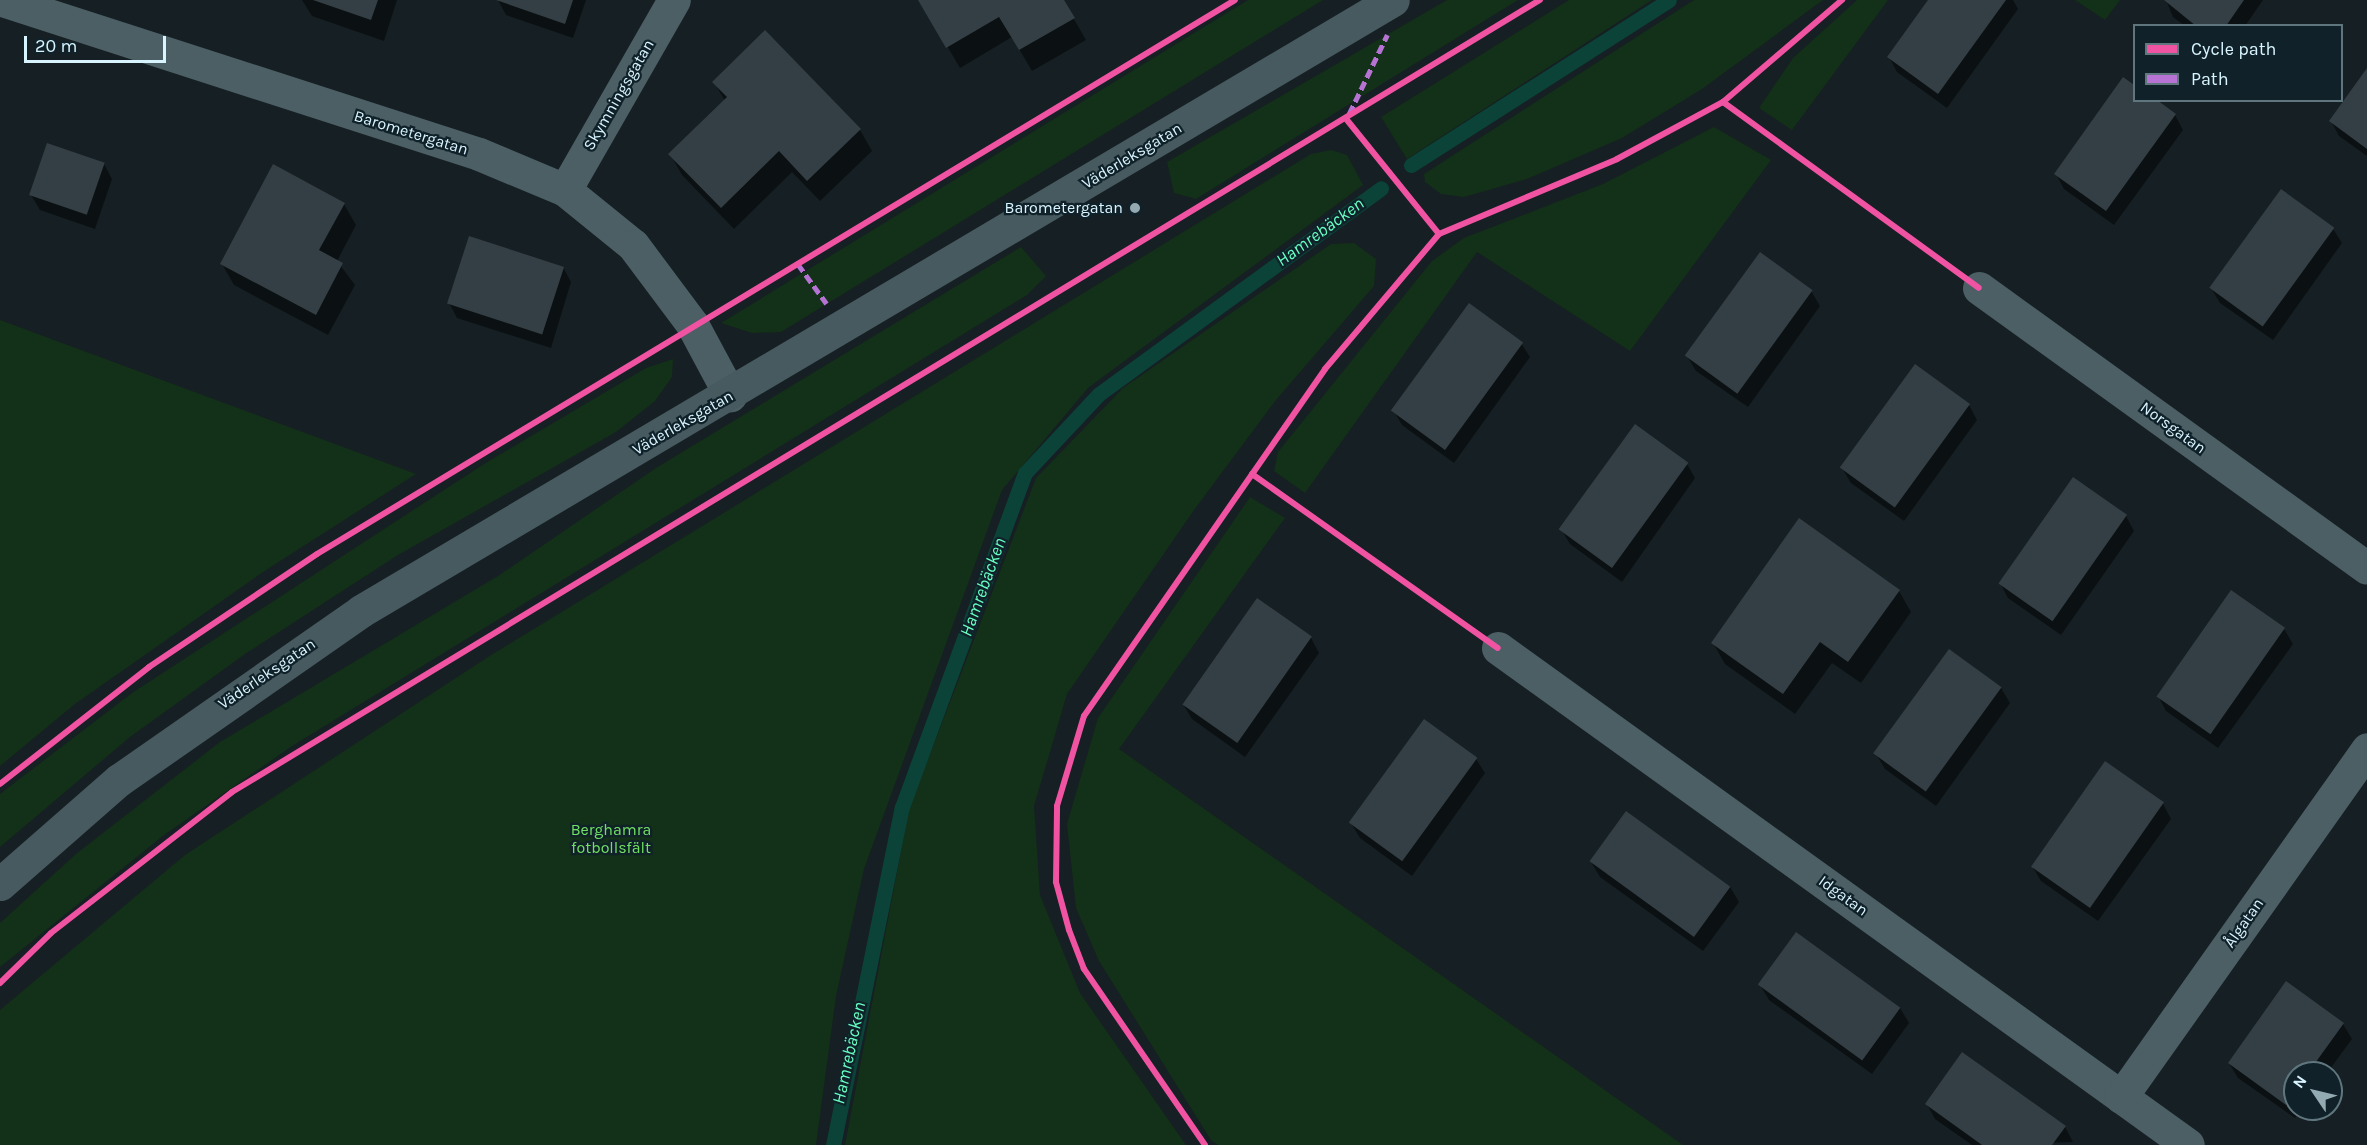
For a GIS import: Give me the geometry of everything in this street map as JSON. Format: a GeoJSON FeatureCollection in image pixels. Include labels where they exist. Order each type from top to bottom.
{"type":"FeatureCollection","features":[{"type":"Feature","properties":{"kind":"street","name":"Barometergatan"},"geometry":{"type":"LineString","coordinates":[[2,0],[479,154],[565,190],[633,245],[692,324],[730,395]]}},
{"type":"Feature","properties":{"kind":"street","name":"Skymningsgatan"},"geometry":{"type":"LineString","coordinates":[[565,190],[674,0]]}},
{"type":"Feature","properties":{"kind":"street","name":"Väderleksgatan"},"geometry":{"type":"LineString","coordinates":[[0,884],[119,780],[249,685],[361,611],[730,395],[1393,0]]}},
{"type":"Feature","properties":{"kind":"street","name":"Norsgatan"},"geometry":{"type":"LineString","coordinates":[[1979,288],[2367,568]]}},
{"type":"Feature","properties":{"kind":"street","name":"Idgatan"},"geometry":{"type":"LineString","coordinates":[[1498,648],[2188,1145]]}},
{"type":"Feature","properties":{"kind":"street","name":"Ålgatan"},"geometry":{"type":"LineString","coordinates":[[2121,1097],[2367,749]]}},
{"type":"Feature","properties":{"kind":"green space"},"geometry":{"type":"Polygon","coordinates":[[[1248,0],[1323,0],[781,332],[752,333],[721,323],[1248,0]]]}},
{"type":"Feature","properties":{"kind":"green space"},"geometry":{"type":"Polygon","coordinates":[[[1447,0],[1518,0],[1196,199],[1174,193],[1167,162],[1447,0]]]}},
{"type":"Feature","properties":{"kind":"green space"},"geometry":{"type":"Polygon","coordinates":[[[1569,0],[1652,0],[1407,159],[1381,117],[1569,0]]]}},
{"type":"Feature","properties":{"kind":"green space"},"geometry":{"type":"Polygon","coordinates":[[[1694,0],[1823,0],[1702,89],[1622,138],[1527,179],[1464,197],[1441,194],[1425,182],[1424,174],[1694,0]]]}},
{"type":"Feature","properties":{"kind":"green space"},"geometry":{"type":"Polygon","coordinates":[[[1857,0],[1888,0],[1792,130],[1759,108],[1793,58],[1857,0]]]}},
{"type":"Feature","properties":{"kind":"green space"},"geometry":{"type":"Polygon","coordinates":[[[2075,0],[2120,0],[2105,20],[2075,0]]]}},
{"type":"Feature","properties":{"kind":"green space"},"geometry":{"type":"Polygon","coordinates":[[[1714,127],[1771,160],[1630,351],[1477,252],[1305,493],[1274,471],[1278,452],[1432,261],[1464,238],[1603,184],[1714,127]]]}},
{"type":"Feature","properties":{"kind":"green space","name":"Berghamra fotbollsfält"},"geometry":{"type":"Polygon","coordinates":[[[1331,150],[1347,155],[1363,185],[1088,388],[1002,490],[864,869],[836,996],[816,1145],[0,1145],[0,1010],[185,855],[488,657],[1311,154],[1331,150]]]}},
{"type":"Feature","properties":{"kind":"green space"},"geometry":{"type":"Polygon","coordinates":[[[1354,243],[1376,259],[1374,286],[1276,400],[1194,510],[1067,694],[1034,806],[1040,895],[1080,993],[1186,1145],[845,1145],[909,809],[1036,478],[1123,388],[1331,244],[1354,243]]]}},
{"type":"Feature","properties":{"kind":"green space"},"geometry":{"type":"Polygon","coordinates":[[[1021,247],[1046,276],[1027,295],[292,746],[164,835],[0,967],[0,923],[76,854],[220,742],[498,576],[656,468],[1021,247]]]}},
{"type":"Feature","properties":{"kind":"green space"},"geometry":{"type":"Polygon","coordinates":[[[0,320],[416,474],[263,572],[75,704],[0,766],[0,320]]]}},
{"type":"Feature","properties":{"kind":"green space"},"geometry":{"type":"Polygon","coordinates":[[[673,359],[672,377],[655,401],[616,432],[398,555],[245,654],[130,737],[0,847],[0,794],[132,693],[484,464],[646,368],[673,359]]]}},
{"type":"Feature","properties":{"kind":"green space"},"geometry":{"type":"Polygon","coordinates":[[[1250,497],[1285,518],[1119,749],[1683,1145],[1218,1145],[1211,1140],[1099,961],[1076,908],[1067,824],[1098,718],[1250,497]]]}},
{"type":"Feature","properties":{"kind":"building"},"geometry":{"type":"Polygon","coordinates":[[[313,0],[378,0],[371,20],[313,0]]]}},
{"type":"Feature","properties":{"kind":"building"},"geometry":{"type":"Polygon","coordinates":[[[496,0],[573,0],[565,24],[496,0]]]}},
{"type":"Feature","properties":{"kind":"building"},"geometry":{"type":"Polygon","coordinates":[[[918,0],[1064,0],[1075,18],[1019,50],[999,17],[946,48],[918,0]]]}},
{"type":"Feature","properties":{"kind":"building"},"geometry":{"type":"Polygon","coordinates":[[[1928,0],[2006,0],[1938,94],[1887,57],[1928,0]]]}},
{"type":"Feature","properties":{"kind":"building"},"geometry":{"type":"Polygon","coordinates":[[[2164,0],[2244,0],[2227,24],[2194,24],[2164,0]]]}},
{"type":"Feature","properties":{"kind":"building"},"geometry":{"type":"Polygon","coordinates":[[[765,30],[861,129],[807,181],[779,151],[721,208],[668,154],[727,97],[712,82],[765,30]]]}},
{"type":"Feature","properties":{"kind":"building"},"geometry":{"type":"Polygon","coordinates":[[[2367,68],[2367,149],[2329,121],[2367,68]]]}},
{"type":"Feature","properties":{"kind":"building"},"geometry":{"type":"Polygon","coordinates":[[[2123,77],[2133,84],[2133,102],[2160,102],[2176,114],[2106,211],[2054,174],[2123,77]]]}},
{"type":"Feature","properties":{"kind":"building"},"geometry":{"type":"Polygon","coordinates":[[[47,143],[105,163],[87,215],[29,195],[47,143]]]}},
{"type":"Feature","properties":{"kind":"building"},"geometry":{"type":"Polygon","coordinates":[[[273,164],[345,203],[319,250],[343,263],[316,315],[220,264],[273,164]]]}},
{"type":"Feature","properties":{"kind":"building"},"geometry":{"type":"Polygon","coordinates":[[[2281,189],[2334,228],[2263,326],[2209,288],[2281,189]]]}},
{"type":"Feature","properties":{"kind":"building"},"geometry":{"type":"Polygon","coordinates":[[[469,236],[564,267],[542,334],[447,304],[469,236]]]}},
{"type":"Feature","properties":{"kind":"building"},"geometry":{"type":"Polygon","coordinates":[[[1760,252],[1813,290],[1737,394],[1685,356],[1760,252]]]}},
{"type":"Feature","properties":{"kind":"building"},"geometry":{"type":"Polygon","coordinates":[[[1469,303],[1523,342],[1445,450],[1391,411],[1469,303]]]}},
{"type":"Feature","properties":{"kind":"building"},"geometry":{"type":"Polygon","coordinates":[[[1915,364],[1970,404],[1895,508],[1840,468],[1915,364]]]}},
{"type":"Feature","properties":{"kind":"building"},"geometry":{"type":"Polygon","coordinates":[[[1635,424],[1688,463],[1612,568],[1559,529],[1635,424]]]}},
{"type":"Feature","properties":{"kind":"building"},"geometry":{"type":"Polygon","coordinates":[[[2073,477],[2127,515],[2052,621],[1998,583],[2073,477]]]}},
{"type":"Feature","properties":{"kind":"building"},"geometry":{"type":"Polygon","coordinates":[[[1799,518],[1900,590],[1848,662],[1820,642],[1783,694],[1711,643],[1799,518]]]}},
{"type":"Feature","properties":{"kind":"building"},"geometry":{"type":"Polygon","coordinates":[[[2231,590],[2285,628],[2210,734],[2156,696],[2231,590]]]}},
{"type":"Feature","properties":{"kind":"building"},"geometry":{"type":"Polygon","coordinates":[[[1257,598],[1312,636],[1237,743],[1182,704],[1257,598]]]}},
{"type":"Feature","properties":{"kind":"building"},"geometry":{"type":"Polygon","coordinates":[[[1949,649],[2002,687],[1926,792],[1873,753],[1949,649]]]}},
{"type":"Feature","properties":{"kind":"building"},"geometry":{"type":"Polygon","coordinates":[[[1424,719],[1477,758],[1402,861],[1349,823],[1424,719]]]}},
{"type":"Feature","properties":{"kind":"building"},"geometry":{"type":"Polygon","coordinates":[[[2105,761],[2164,802],[2090,908],[2031,867],[2105,761]]]}},
{"type":"Feature","properties":{"kind":"building"},"geometry":{"type":"Polygon","coordinates":[[[1626,811],[1730,887],[1694,937],[1590,861],[1626,811]]]}},
{"type":"Feature","properties":{"kind":"building"},"geometry":{"type":"Polygon","coordinates":[[[1796,932],[1900,1008],[1862,1060],[1758,985],[1796,932]]]}},
{"type":"Feature","properties":{"kind":"building"},"geometry":{"type":"Polygon","coordinates":[[[2286,981],[2344,1023],[2317,1061],[2283,1061],[2283,1103],[2228,1063],[2286,981]]]}},
{"type":"Feature","properties":{"kind":"building"},"geometry":{"type":"Polygon","coordinates":[[[1962,1052],[2066,1126],[2052,1145],[1982,1145],[1925,1104],[1962,1052]]]}},
{"type":"Feature","properties":{"kind":"waterway","name":"Hamrebäcken"},"geometry":{"type":"LineString","coordinates":[[1411,165],[1669,0]]}},
{"type":"Feature","properties":{"kind":"waterway","name":"Hamrebäcken"},"geometry":{"type":"LineString","coordinates":[[833,1145],[902,807],[1025,473],[1099,394],[1381,188]]}},
{"type":"Feature","properties":{"kind":"marked path"},"geometry":{"type":"LineString","coordinates":[[1349,114],[1387,35]]}},
{"type":"Feature","properties":{"kind":"marked path"},"geometry":{"type":"LineString","coordinates":[[798,264],[827,304]]}},
{"type":"Feature","properties":{"kind":"cycle path"},"geometry":{"type":"LineString","coordinates":[[0,784],[149,667],[317,554],[1235,0]]}},
{"type":"Feature","properties":{"kind":"cycle path"},"geometry":{"type":"LineString","coordinates":[[0,983],[51,933],[232,792],[1540,0]]}},
{"type":"Feature","properties":{"kind":"cycle path"},"geometry":{"type":"LineString","coordinates":[[1205,1145],[1084,969],[1069,930],[1056,882],[1057,806],[1084,716],[1325,369],[1439,234],[1617,159],[1723,102],[1842,0]]}},
{"type":"Feature","properties":{"kind":"cycle path"},"geometry":{"type":"LineString","coordinates":[[1723,102],[1979,288]]}},
{"type":"Feature","properties":{"kind":"cycle path"},"geometry":{"type":"LineString","coordinates":[[1347,120],[1439,234]]}},
{"type":"Feature","properties":{"kind":"cycle path"},"geometry":{"type":"LineString","coordinates":[[1252,474],[1498,648]]}},
{"type":"Feature","properties":{"kind":"place","name":"Barometergatan"},"geometry":{"type":"Point","coordinates":[1135,208]}}]}
